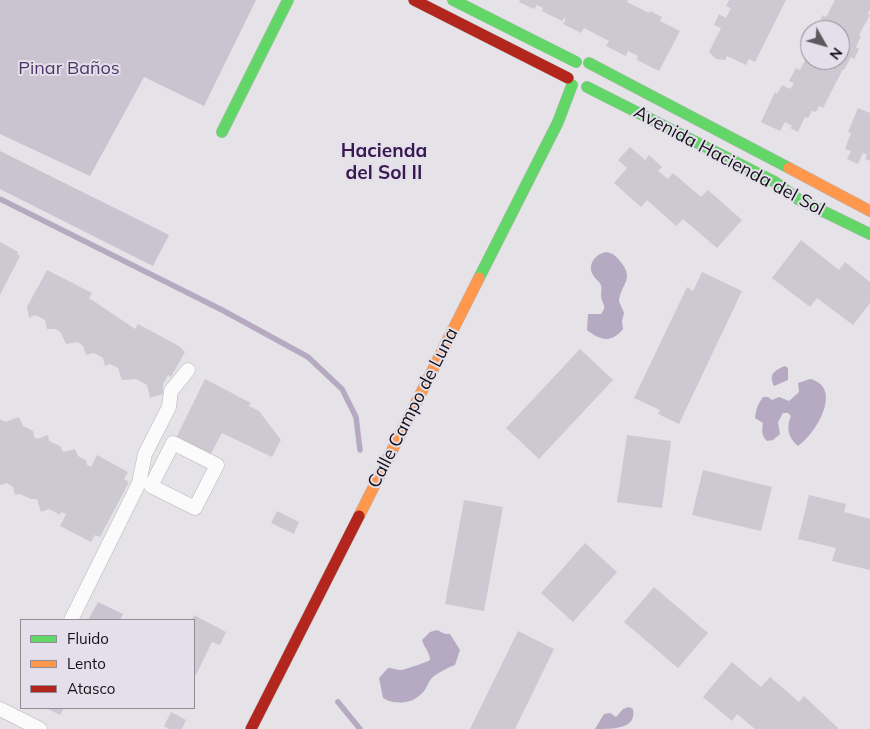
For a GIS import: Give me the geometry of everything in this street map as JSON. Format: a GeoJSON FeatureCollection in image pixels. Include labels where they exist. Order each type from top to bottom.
{"type":"FeatureCollection","features":[{"type":"Feature","properties":{"kind":"street"},"geometry":{"type":"LineString","coordinates":[[222,132],[288,0]]}},
{"type":"Feature","properties":{"kind":"street"},"geometry":{"type":"LineString","coordinates":[[414,0],[570,81],[579,88],[588,87],[593,83],[595,76],[593,67],[589,63],[576,62],[453,0]]}},
{"type":"Feature","properties":{"kind":"street"},"geometry":{"type":"LineString","coordinates":[[570,81],[568,71],[576,62]]}},
{"type":"Feature","properties":{"kind":"street","name":"Avenida Hacienda del Sol"},"geometry":{"type":"LineString","coordinates":[[589,63],[870,211]]}},
{"type":"Feature","properties":{"kind":"street","name":"Calle Campo de Luna"},"geometry":{"type":"LineString","coordinates":[[251,729],[558,122],[570,81]]}},
{"type":"Feature","properties":{"kind":"street","name":"Avenida Hacienda del Sol"},"geometry":{"type":"LineString","coordinates":[[588,87],[775,182],[798,199],[870,234]]}},
{"type":"Feature","properties":{"kind":"street"},"geometry":{"type":"LineString","coordinates":[[71,619],[139,483],[145,454],[169,407],[171,391],[188,370]]}},
{"type":"Feature","properties":{"kind":"street"},"geometry":{"type":"LineString","coordinates":[[172,443],[217,465],[195,508],[151,486],[163,462],[172,443]]}},
{"type":"Feature","properties":{"kind":"street"},"geometry":{"type":"LineString","coordinates":[[145,454],[163,462]]}},
{"type":"Feature","properties":{"kind":"street"},"geometry":{"type":"LineString","coordinates":[[0,709],[40,729]]}},
{"type":"Feature","properties":{"kind":"green space","name":"Pinar Baños"},"geometry":{"type":"Polygon","coordinates":[[[0,0],[256,0],[204,106],[144,77],[90,176],[0,134],[0,0]]]}},
{"type":"Feature","properties":{"kind":"green space"},"geometry":{"type":"Polygon","coordinates":[[[0,151],[169,235],[153,266],[0,189],[0,151]]]}},
{"type":"Feature","properties":{"kind":"green space"},"geometry":{"type":"Polygon","coordinates":[[[98,602],[123,614],[120,619],[89,619],[98,602]]]}},
{"type":"Feature","properties":{"kind":"shaded area"},"geometry":{"type":"Polygon","coordinates":[[[606,252],[618,258],[624,266],[627,277],[619,301],[624,313],[623,329],[619,334],[610,339],[601,338],[587,330],[588,314],[601,314],[604,309],[601,285],[593,275],[591,267],[593,260],[598,255],[606,252]]]}},
{"type":"Feature","properties":{"kind":"shaded area"},"geometry":{"type":"Polygon","coordinates":[[[785,366],[788,368],[788,380],[774,386],[772,375],[778,369],[785,366]]]}},
{"type":"Feature","properties":{"kind":"shaded area"},"geometry":{"type":"Polygon","coordinates":[[[810,379],[820,384],[825,391],[826,401],[819,422],[798,446],[789,432],[791,416],[788,413],[783,413],[778,422],[780,434],[773,440],[767,441],[763,435],[763,423],[755,418],[757,407],[763,397],[768,397],[772,400],[779,397],[789,401],[799,392],[798,383],[810,379]]]}},
{"type":"Feature","properties":{"kind":"shaded area"},"geometry":{"type":"Polygon","coordinates":[[[437,630],[450,634],[460,650],[455,665],[433,677],[422,693],[412,700],[392,702],[383,698],[379,678],[388,668],[403,670],[430,660],[422,640],[430,632],[437,630]]]}},
{"type":"Feature","properties":{"kind":"shaded area"},"geometry":{"type":"Polygon","coordinates":[[[629,707],[633,709],[633,716],[628,724],[610,729],[595,729],[604,714],[610,713],[616,717],[623,709],[629,707]]]}},
{"type":"Feature","properties":{"kind":"building"},"geometry":{"type":"Polygon","coordinates":[[[520,0],[628,0],[627,2],[662,17],[660,21],[680,31],[659,71],[637,60],[638,56],[628,51],[626,56],[606,46],[609,41],[584,28],[581,33],[563,24],[566,19],[564,18],[562,21],[542,11],[543,8],[537,5],[534,9],[519,2],[520,0]]]}},
{"type":"Feature","properties":{"kind":"building"},"geometry":{"type":"Polygon","coordinates":[[[729,0],[786,0],[755,62],[749,59],[746,65],[727,56],[725,60],[716,59],[709,52],[721,28],[714,25],[719,14],[726,18],[731,8],[726,6],[729,0]]]}},
{"type":"Feature","properties":{"kind":"building"},"geometry":{"type":"Polygon","coordinates":[[[835,0],[870,0],[868,14],[870,15],[859,35],[861,36],[856,47],[859,49],[854,59],[851,57],[850,59],[850,20],[820,20],[823,15],[826,17],[835,0]]]}},
{"type":"Feature","properties":{"kind":"building"},"geometry":{"type":"Polygon","coordinates":[[[796,68],[800,70],[842,70],[823,108],[819,106],[816,112],[812,111],[808,118],[805,117],[798,132],[790,128],[792,126],[785,122],[780,131],[761,122],[775,92],[777,94],[782,85],[790,89],[794,83],[789,81],[796,68]]]}},
{"type":"Feature","properties":{"kind":"building"},"geometry":{"type":"Polygon","coordinates":[[[858,108],[870,113],[870,161],[865,159],[867,155],[863,153],[858,164],[847,159],[851,151],[845,149],[851,133],[848,132],[858,108]]]}},
{"type":"Feature","properties":{"kind":"building"},"geometry":{"type":"Polygon","coordinates":[[[630,147],[645,160],[649,155],[662,167],[658,171],[668,179],[673,173],[701,197],[708,190],[742,220],[717,248],[683,219],[676,226],[647,200],[641,207],[614,183],[627,168],[618,160],[630,147]]]}},
{"type":"Feature","properties":{"kind":"building"},"geometry":{"type":"Polygon","coordinates":[[[801,240],[839,270],[845,262],[870,282],[870,303],[853,325],[817,298],[810,307],[772,278],[801,240]]]}},
{"type":"Feature","properties":{"kind":"building"},"geometry":{"type":"Polygon","coordinates":[[[0,242],[18,252],[17,254],[20,256],[0,295],[0,242]]]}},
{"type":"Feature","properties":{"kind":"building"},"geometry":{"type":"Polygon","coordinates":[[[47,270],[92,293],[89,298],[135,329],[138,324],[179,346],[185,352],[171,377],[168,375],[163,384],[163,394],[150,398],[147,385],[136,379],[122,380],[118,368],[110,364],[105,366],[103,358],[94,353],[86,355],[83,346],[78,342],[66,344],[61,333],[56,329],[47,329],[45,320],[35,315],[29,318],[27,307],[47,270]]]}},
{"type":"Feature","properties":{"kind":"building"},"geometry":{"type":"Polygon","coordinates":[[[702,272],[742,291],[679,424],[658,414],[660,410],[634,398],[687,287],[693,291],[702,272]]]}},
{"type":"Feature","properties":{"kind":"building"},"geometry":{"type":"Polygon","coordinates":[[[580,349],[613,380],[539,459],[506,428],[580,349]]]}},
{"type":"Feature","properties":{"kind":"building"},"geometry":{"type":"Polygon","coordinates":[[[205,379],[251,403],[249,406],[259,411],[281,440],[272,457],[222,433],[209,457],[175,440],[205,379]]]}},
{"type":"Feature","properties":{"kind":"building"},"geometry":{"type":"Polygon","coordinates":[[[19,417],[23,426],[33,431],[34,437],[37,439],[48,435],[49,441],[60,446],[63,452],[75,449],[78,456],[87,461],[86,464],[91,467],[97,455],[128,472],[124,479],[129,482],[100,537],[95,535],[91,542],[60,526],[66,514],[61,512],[60,515],[49,509],[41,512],[37,499],[31,499],[20,494],[15,495],[13,487],[7,483],[0,485],[0,419],[5,422],[19,417]]]}},
{"type":"Feature","properties":{"kind":"building"},"geometry":{"type":"Polygon","coordinates":[[[627,435],[671,441],[662,508],[617,502],[627,435]]]}},
{"type":"Feature","properties":{"kind":"building"},"geometry":{"type":"Polygon","coordinates":[[[703,470],[772,487],[761,531],[692,515],[703,470]]]}},
{"type":"Feature","properties":{"kind":"building"},"geometry":{"type":"Polygon","coordinates":[[[809,495],[846,504],[844,512],[870,519],[870,570],[832,561],[836,548],[798,539],[809,495]]]}},
{"type":"Feature","properties":{"kind":"building"},"geometry":{"type":"Polygon","coordinates":[[[464,500],[503,507],[484,611],[445,604],[464,500]]]}},
{"type":"Feature","properties":{"kind":"building"},"geometry":{"type":"Polygon","coordinates":[[[277,511],[299,522],[294,534],[271,523],[277,511]]]}},
{"type":"Feature","properties":{"kind":"building"},"geometry":{"type":"Polygon","coordinates":[[[585,543],[617,572],[573,622],[541,593],[585,543]]]}},
{"type":"Feature","properties":{"kind":"building"},"geometry":{"type":"Polygon","coordinates":[[[654,587],[708,633],[678,668],[624,622],[654,587]]]}},
{"type":"Feature","properties":{"kind":"building"},"geometry":{"type":"Polygon","coordinates":[[[194,615],[226,632],[220,645],[212,642],[195,677],[195,619],[192,619],[194,615]]]}},
{"type":"Feature","properties":{"kind":"building"},"geometry":{"type":"Polygon","coordinates":[[[518,631],[554,649],[515,729],[470,729],[518,631]]]}},
{"type":"Feature","properties":{"kind":"building"},"geometry":{"type":"Polygon","coordinates":[[[732,662],[761,687],[770,677],[799,702],[804,696],[839,729],[755,729],[737,714],[732,721],[703,697],[732,662]]]}},
{"type":"Feature","properties":{"kind":"building"},"geometry":{"type":"Polygon","coordinates":[[[48,709],[63,709],[60,715],[48,709]]]}},
{"type":"Feature","properties":{"kind":"building"},"geometry":{"type":"Polygon","coordinates":[[[171,712],[186,720],[182,729],[169,729],[164,726],[171,712]]]}},
{"type":"Feature","properties":{"kind":"waterway"},"geometry":{"type":"LineString","coordinates":[[0,199],[224,311],[308,357],[342,389],[356,417],[360,450]]}},
{"type":"Feature","properties":{"kind":"waterway"},"geometry":{"type":"LineString","coordinates":[[338,702],[360,729]]}},
{"type":"Feature","properties":{"kind":"traffic: fast"},"geometry":{"type":"LineString","coordinates":[[222,132],[288,0]]}},
{"type":"Feature","properties":{"kind":"traffic: fast"},"geometry":{"type":"LineString","coordinates":[[453,0],[576,62]]}},
{"type":"Feature","properties":{"kind":"traffic: fast"},"geometry":{"type":"LineString","coordinates":[[589,63],[789,168]]}},
{"type":"Feature","properties":{"kind":"traffic: fast"},"geometry":{"type":"LineString","coordinates":[[479,278],[558,122],[572,85]]}},
{"type":"Feature","properties":{"kind":"traffic: fast"},"geometry":{"type":"LineString","coordinates":[[587,87],[775,182],[798,199],[870,234]]}},
{"type":"Feature","properties":{"kind":"traffic: slow"},"geometry":{"type":"LineString","coordinates":[[789,168],[870,211]]}},
{"type":"Feature","properties":{"kind":"traffic: slow"},"geometry":{"type":"LineString","coordinates":[[359,516],[479,278]]}},
{"type":"Feature","properties":{"kind":"traffic: jam"},"geometry":{"type":"LineString","coordinates":[[414,0],[568,78]]}},
{"type":"Feature","properties":{"kind":"traffic: jam"},"geometry":{"type":"LineString","coordinates":[[251,729],[359,516]]}},
{"type":"Feature","properties":{"kind":"district","name":"Hacienda del Sol II"},"geometry":{"type":"Point","coordinates":[384,162]}}]}
